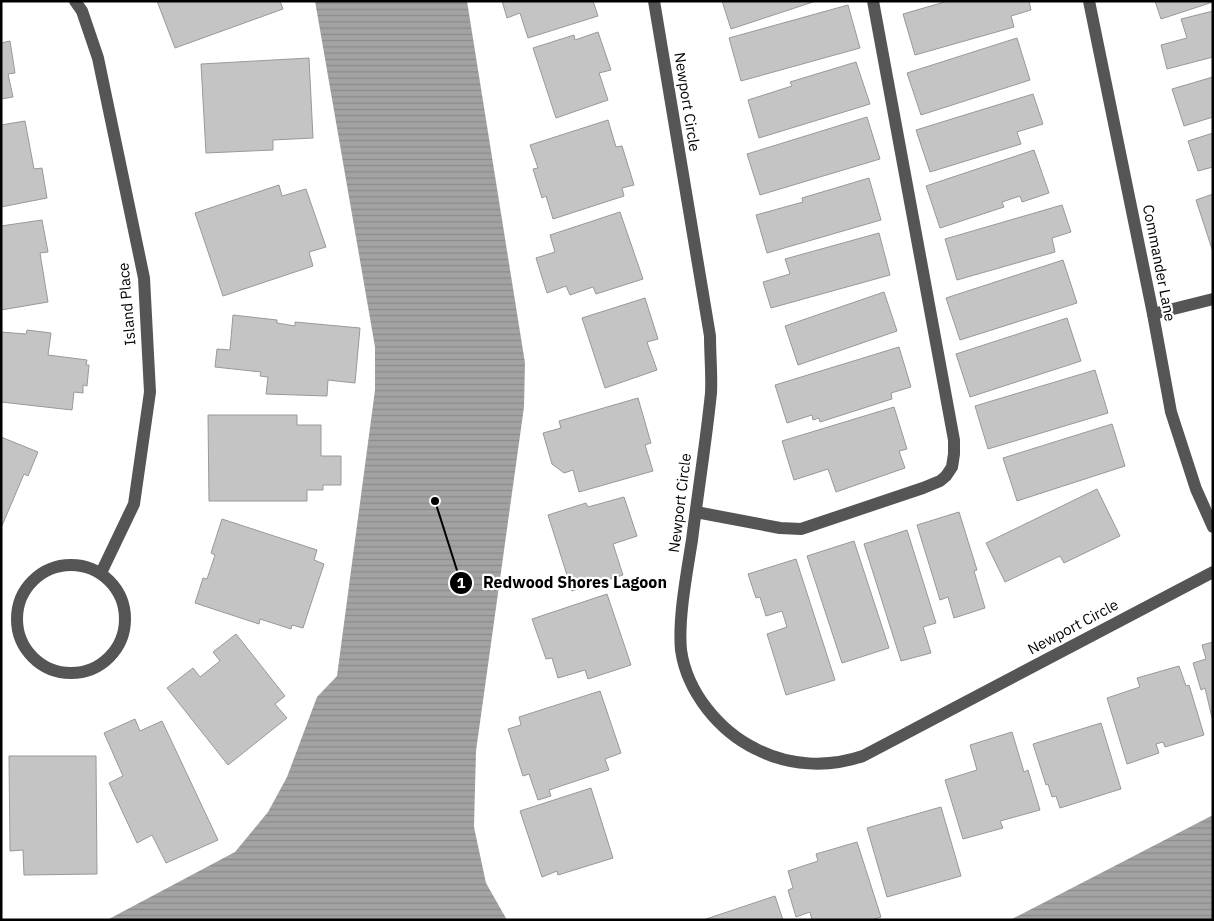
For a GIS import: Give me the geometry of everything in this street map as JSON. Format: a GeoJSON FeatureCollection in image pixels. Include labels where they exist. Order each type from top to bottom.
{"type":"FeatureCollection","features":[{"type":"Feature","properties":{"kind":"street","name":"Island Place"},"geometry":{"type":"LineString","coordinates":[[75,1],[82,11],[98,58],[144,278],[150,392],[134,504],[101,573]]}},
{"type":"Feature","properties":{"kind":"street","name":"Newport Circle"},"geometry":{"type":"LineString","coordinates":[[654,1],[710,336],[711,391],[681,629],[682,650],[690,679],[711,715],[733,736],[765,754],[800,763],[834,763],[863,756],[1213,572]]}},
{"type":"Feature","properties":{"kind":"street"},"geometry":{"type":"LineString","coordinates":[[696,512],[780,528],[801,529],[923,488],[946,476],[952,468],[954,440],[873,1]]}},
{"type":"Feature","properties":{"kind":"street","name":"Commander Lane"},"geometry":{"type":"LineString","coordinates":[[1089,1],[1154,314],[1171,412],[1196,489],[1213,527]]}},
{"type":"Feature","properties":{"kind":"street"},"geometry":{"type":"LineString","coordinates":[[1154,314],[1213,299]]}},
{"type":"Feature","properties":{"kind":"street"},"geometry":{"type":"LineString","coordinates":[[65,565],[84,566],[101,573],[114,585],[122,600],[125,616],[123,633],[117,648],[105,661],[90,670],[74,672],[57,670],[40,663],[27,649],[19,632],[17,614],[22,596],[32,581],[48,570],[65,565]]}},
{"type":"Feature","properties":{"kind":"shaded area"},"geometry":{"type":"Polygon","coordinates":[[[315,1],[467,1],[525,363],[524,407],[476,751],[474,827],[486,883],[507,920],[107,920],[235,852],[268,812],[287,777],[317,697],[337,676],[375,390],[375,347],[315,1]]]}},
{"type":"Feature","properties":{"kind":"shaded area"},"geometry":{"type":"Polygon","coordinates":[[[1213,815],[1213,920],[1010,920],[1213,815]]]}},
{"type":"Feature","properties":{"kind":"building"},"geometry":{"type":"Polygon","coordinates":[[[157,1],[280,1],[283,9],[175,48],[157,1]]]}},
{"type":"Feature","properties":{"kind":"building"},"geometry":{"type":"Polygon","coordinates":[[[502,1],[593,1],[598,16],[528,38],[520,13],[507,18],[502,1]]]}},
{"type":"Feature","properties":{"kind":"building"},"geometry":{"type":"Polygon","coordinates":[[[722,1],[816,1],[731,29],[722,1]]]}},
{"type":"Feature","properties":{"kind":"building"},"geometry":{"type":"Polygon","coordinates":[[[948,1],[1029,1],[1031,10],[1011,16],[1014,27],[915,55],[903,14],[948,1]]]}},
{"type":"Feature","properties":{"kind":"building"},"geometry":{"type":"Polygon","coordinates":[[[1155,1],[1213,1],[1213,2],[1161,19],[1155,1]]]}},
{"type":"Feature","properties":{"kind":"building"},"geometry":{"type":"Polygon","coordinates":[[[848,5],[860,48],[741,81],[729,38],[848,5]]]}},
{"type":"Feature","properties":{"kind":"building"},"geometry":{"type":"Polygon","coordinates":[[[1213,11],[1213,57],[1167,69],[1161,45],[1187,38],[1181,19],[1213,11]]]}},
{"type":"Feature","properties":{"kind":"building"},"geometry":{"type":"Polygon","coordinates":[[[598,32],[611,70],[599,73],[608,100],[556,118],[533,48],[574,35],[575,40],[598,32]]]}},
{"type":"Feature","properties":{"kind":"building"},"geometry":{"type":"Polygon","coordinates":[[[1017,38],[1030,80],[921,115],[907,73],[1017,38]]]}},
{"type":"Feature","properties":{"kind":"building"},"geometry":{"type":"Polygon","coordinates":[[[10,41],[15,73],[8,74],[13,97],[1,99],[1,43],[10,41]]]}},
{"type":"Feature","properties":{"kind":"building"},"geometry":{"type":"Polygon","coordinates":[[[309,58],[313,138],[273,140],[273,150],[206,153],[201,64],[309,58]]]}},
{"type":"Feature","properties":{"kind":"building"},"geometry":{"type":"Polygon","coordinates":[[[856,62],[870,104],[759,138],[748,100],[792,86],[790,82],[856,62]]]}},
{"type":"Feature","properties":{"kind":"building"},"geometry":{"type":"Polygon","coordinates":[[[1213,77],[1213,117],[1184,126],[1172,89],[1213,77]]]}},
{"type":"Feature","properties":{"kind":"building"},"geometry":{"type":"Polygon","coordinates":[[[1033,94],[1043,124],[1017,132],[1021,144],[930,172],[916,130],[1033,94]]]}},
{"type":"Feature","properties":{"kind":"building"},"geometry":{"type":"Polygon","coordinates":[[[867,117],[880,159],[760,195],[747,154],[867,117]]]}},
{"type":"Feature","properties":{"kind":"building"},"geometry":{"type":"Polygon","coordinates":[[[608,120],[616,147],[622,146],[634,185],[622,188],[624,196],[553,219],[546,196],[542,198],[533,169],[538,168],[530,145],[608,120]]]}},
{"type":"Feature","properties":{"kind":"building"},"geometry":{"type":"Polygon","coordinates":[[[25,121],[34,169],[42,168],[47,198],[1,207],[1,125],[25,121]]]}},
{"type":"Feature","properties":{"kind":"building"},"geometry":{"type":"Polygon","coordinates":[[[1213,133],[1213,167],[1198,171],[1188,141],[1213,133]]]}},
{"type":"Feature","properties":{"kind":"building"},"geometry":{"type":"Polygon","coordinates":[[[1034,150],[1049,193],[1022,202],[1020,196],[1002,202],[1004,207],[940,228],[926,186],[1034,150]]]}},
{"type":"Feature","properties":{"kind":"building"},"geometry":{"type":"Polygon","coordinates":[[[869,178],[881,220],[767,253],[756,215],[803,202],[802,198],[869,178]]]}},
{"type":"Feature","properties":{"kind":"building"},"geometry":{"type":"Polygon","coordinates":[[[279,185],[282,196],[306,189],[326,247],[309,252],[313,266],[223,296],[195,213],[279,185]]]}},
{"type":"Feature","properties":{"kind":"building"},"geometry":{"type":"Polygon","coordinates":[[[1213,194],[1213,252],[1196,200],[1213,194]]]}},
{"type":"Feature","properties":{"kind":"building"},"geometry":{"type":"Polygon","coordinates":[[[1062,205],[1071,232],[1052,238],[1055,252],[957,280],[945,239],[1062,205]]]}},
{"type":"Feature","properties":{"kind":"building"},"geometry":{"type":"Polygon","coordinates":[[[620,212],[643,279],[596,294],[593,287],[570,295],[566,286],[547,293],[536,258],[555,252],[550,235],[620,212]]]}},
{"type":"Feature","properties":{"kind":"building"},"geometry":{"type":"Polygon","coordinates":[[[42,220],[48,252],[40,253],[48,302],[1,310],[1,226],[42,220]]]}},
{"type":"Feature","properties":{"kind":"building"},"geometry":{"type":"Polygon","coordinates":[[[879,233],[890,275],[771,308],[763,282],[790,274],[785,259],[879,233]]]}},
{"type":"Feature","properties":{"kind":"building"},"geometry":{"type":"Polygon","coordinates":[[[1063,260],[1077,303],[960,340],[946,298],[1063,260]]]}},
{"type":"Feature","properties":{"kind":"building"},"geometry":{"type":"Polygon","coordinates":[[[884,292],[897,331],[798,365],[785,326],[884,292]]]}},
{"type":"Feature","properties":{"kind":"building"},"geometry":{"type":"Polygon","coordinates":[[[645,298],[658,339],[647,342],[657,370],[605,388],[582,318],[645,298]]]}},
{"type":"Feature","properties":{"kind":"building"},"geometry":{"type":"Polygon","coordinates":[[[233,315],[277,320],[277,323],[295,326],[295,322],[360,328],[355,383],[328,380],[327,396],[266,394],[268,377],[260,376],[261,372],[215,367],[217,349],[230,350],[233,315]]]}},
{"type":"Feature","properties":{"kind":"building"},"geometry":{"type":"Polygon","coordinates":[[[1067,318],[1081,361],[970,397],[956,354],[1067,318]]]}},
{"type":"Feature","properties":{"kind":"building"},"geometry":{"type":"Polygon","coordinates":[[[27,330],[51,333],[48,355],[87,360],[86,365],[89,365],[87,386],[83,385],[83,393],[74,392],[72,410],[1,402],[1,332],[26,334],[27,330]]]}},
{"type":"Feature","properties":{"kind":"building"},"geometry":{"type":"Polygon","coordinates":[[[899,347],[911,387],[891,393],[892,399],[820,422],[819,418],[813,420],[812,415],[787,423],[775,385],[899,347]]]}},
{"type":"Feature","properties":{"kind":"building"},"geometry":{"type":"Polygon","coordinates":[[[1095,370],[1108,413],[988,449],[975,406],[1095,370]]]}},
{"type":"Feature","properties":{"kind":"building"},"geometry":{"type":"Polygon","coordinates":[[[638,398],[651,443],[645,445],[653,471],[579,492],[573,470],[564,473],[552,464],[543,433],[561,428],[559,421],[638,398]]]}},
{"type":"Feature","properties":{"kind":"building"},"geometry":{"type":"Polygon","coordinates":[[[894,407],[907,449],[899,451],[905,468],[836,492],[828,469],[794,480],[782,441],[894,407]]]}},
{"type":"Feature","properties":{"kind":"building"},"geometry":{"type":"Polygon","coordinates":[[[208,415],[297,415],[297,425],[321,425],[321,456],[341,456],[341,485],[323,485],[323,490],[307,490],[307,501],[209,501],[208,415]]]}},
{"type":"Feature","properties":{"kind":"building"},"geometry":{"type":"Polygon","coordinates":[[[1112,424],[1125,466],[1017,501],[1003,458],[1112,424]]]}},
{"type":"Feature","properties":{"kind":"building"},"geometry":{"type":"Polygon","coordinates":[[[1,437],[38,452],[28,476],[24,474],[1,528],[1,437]]]}},
{"type":"Feature","properties":{"kind":"building"},"geometry":{"type":"Polygon","coordinates":[[[1097,489],[1120,536],[1064,563],[1060,556],[1005,582],[986,543],[1097,489]]]}},
{"type":"Feature","properties":{"kind":"building"},"geometry":{"type":"Polygon","coordinates":[[[624,497],[637,536],[613,544],[623,575],[572,591],[548,515],[586,503],[588,507],[624,497]]]}},
{"type":"Feature","properties":{"kind":"building"},"geometry":{"type":"Polygon","coordinates":[[[959,512],[977,570],[974,571],[985,608],[954,618],[948,597],[940,600],[917,525],[959,512]]]}},
{"type":"Feature","properties":{"kind":"building"},"geometry":{"type":"Polygon","coordinates":[[[222,519],[317,550],[314,560],[324,564],[303,628],[292,625],[291,629],[260,619],[259,624],[195,603],[203,578],[207,579],[215,555],[211,553],[222,519]]]}},
{"type":"Feature","properties":{"kind":"building"},"geometry":{"type":"Polygon","coordinates":[[[907,530],[936,623],[923,627],[931,653],[901,661],[864,544],[907,530]]]}},
{"type":"Feature","properties":{"kind":"building"},"geometry":{"type":"Polygon","coordinates":[[[854,541],[889,648],[842,663],[807,556],[854,541]]]}},
{"type":"Feature","properties":{"kind":"building"},"geometry":{"type":"Polygon","coordinates":[[[796,559],[835,680],[786,695],[767,634],[787,627],[782,611],[766,616],[760,597],[756,598],[748,574],[796,559]]]}},
{"type":"Feature","properties":{"kind":"building"},"geometry":{"type":"Polygon","coordinates":[[[607,594],[631,665],[588,679],[585,670],[558,678],[552,658],[546,659],[532,619],[607,594]]]}},
{"type":"Feature","properties":{"kind":"building"},"geometry":{"type":"Polygon","coordinates":[[[236,634],[285,696],[275,704],[287,718],[228,765],[167,688],[193,668],[200,677],[220,661],[213,652],[236,634]]]}},
{"type":"Feature","properties":{"kind":"building"},"geometry":{"type":"Polygon","coordinates":[[[1213,642],[1213,722],[1205,688],[1201,690],[1193,663],[1206,659],[1202,645],[1213,642]]]}},
{"type":"Feature","properties":{"kind":"building"},"geometry":{"type":"Polygon","coordinates":[[[1179,666],[1186,686],[1189,685],[1204,735],[1165,747],[1163,742],[1156,744],[1159,753],[1127,764],[1107,698],[1140,687],[1137,678],[1179,666]]]}},
{"type":"Feature","properties":{"kind":"building"},"geometry":{"type":"Polygon","coordinates":[[[600,691],[621,753],[605,759],[609,770],[549,790],[551,796],[538,800],[529,774],[523,776],[508,729],[521,725],[519,717],[600,691]]]}},
{"type":"Feature","properties":{"kind":"building"},"geometry":{"type":"Polygon","coordinates":[[[135,719],[140,731],[162,721],[218,840],[166,863],[152,835],[137,843],[109,783],[123,776],[104,733],[135,719]]]}},
{"type":"Feature","properties":{"kind":"building"},"geometry":{"type":"Polygon","coordinates":[[[1101,723],[1121,789],[1060,808],[1056,796],[1052,797],[1048,784],[1046,785],[1033,744],[1101,723]]]}},
{"type":"Feature","properties":{"kind":"building"},"geometry":{"type":"Polygon","coordinates":[[[1012,732],[1024,772],[1028,770],[1040,810],[1000,821],[1003,828],[963,839],[945,780],[977,770],[970,745],[1012,732]]]}},
{"type":"Feature","properties":{"kind":"building"},"geometry":{"type":"Polygon","coordinates":[[[9,756],[96,756],[97,874],[24,875],[23,850],[10,851],[9,756]]]}},
{"type":"Feature","properties":{"kind":"building"},"geometry":{"type":"Polygon","coordinates":[[[591,788],[613,858],[558,875],[557,871],[542,877],[520,811],[591,788]]]}},
{"type":"Feature","properties":{"kind":"building"},"geometry":{"type":"Polygon","coordinates":[[[941,807],[961,876],[887,897],[867,828],[941,807]]]}},
{"type":"Feature","properties":{"kind":"building"},"geometry":{"type":"Polygon","coordinates":[[[857,842],[881,917],[872,920],[812,920],[810,912],[796,917],[788,890],[793,888],[788,871],[818,861],[816,854],[857,842]]]}},
{"type":"Feature","properties":{"kind":"building"},"geometry":{"type":"Polygon","coordinates":[[[775,896],[783,920],[703,920],[775,896]]]}},
{"type":"Feature","properties":{"kind":"place","name":"Redwood Shores Lagoon"},"geometry":{"type":"Point","coordinates":[435,501]}}]}
